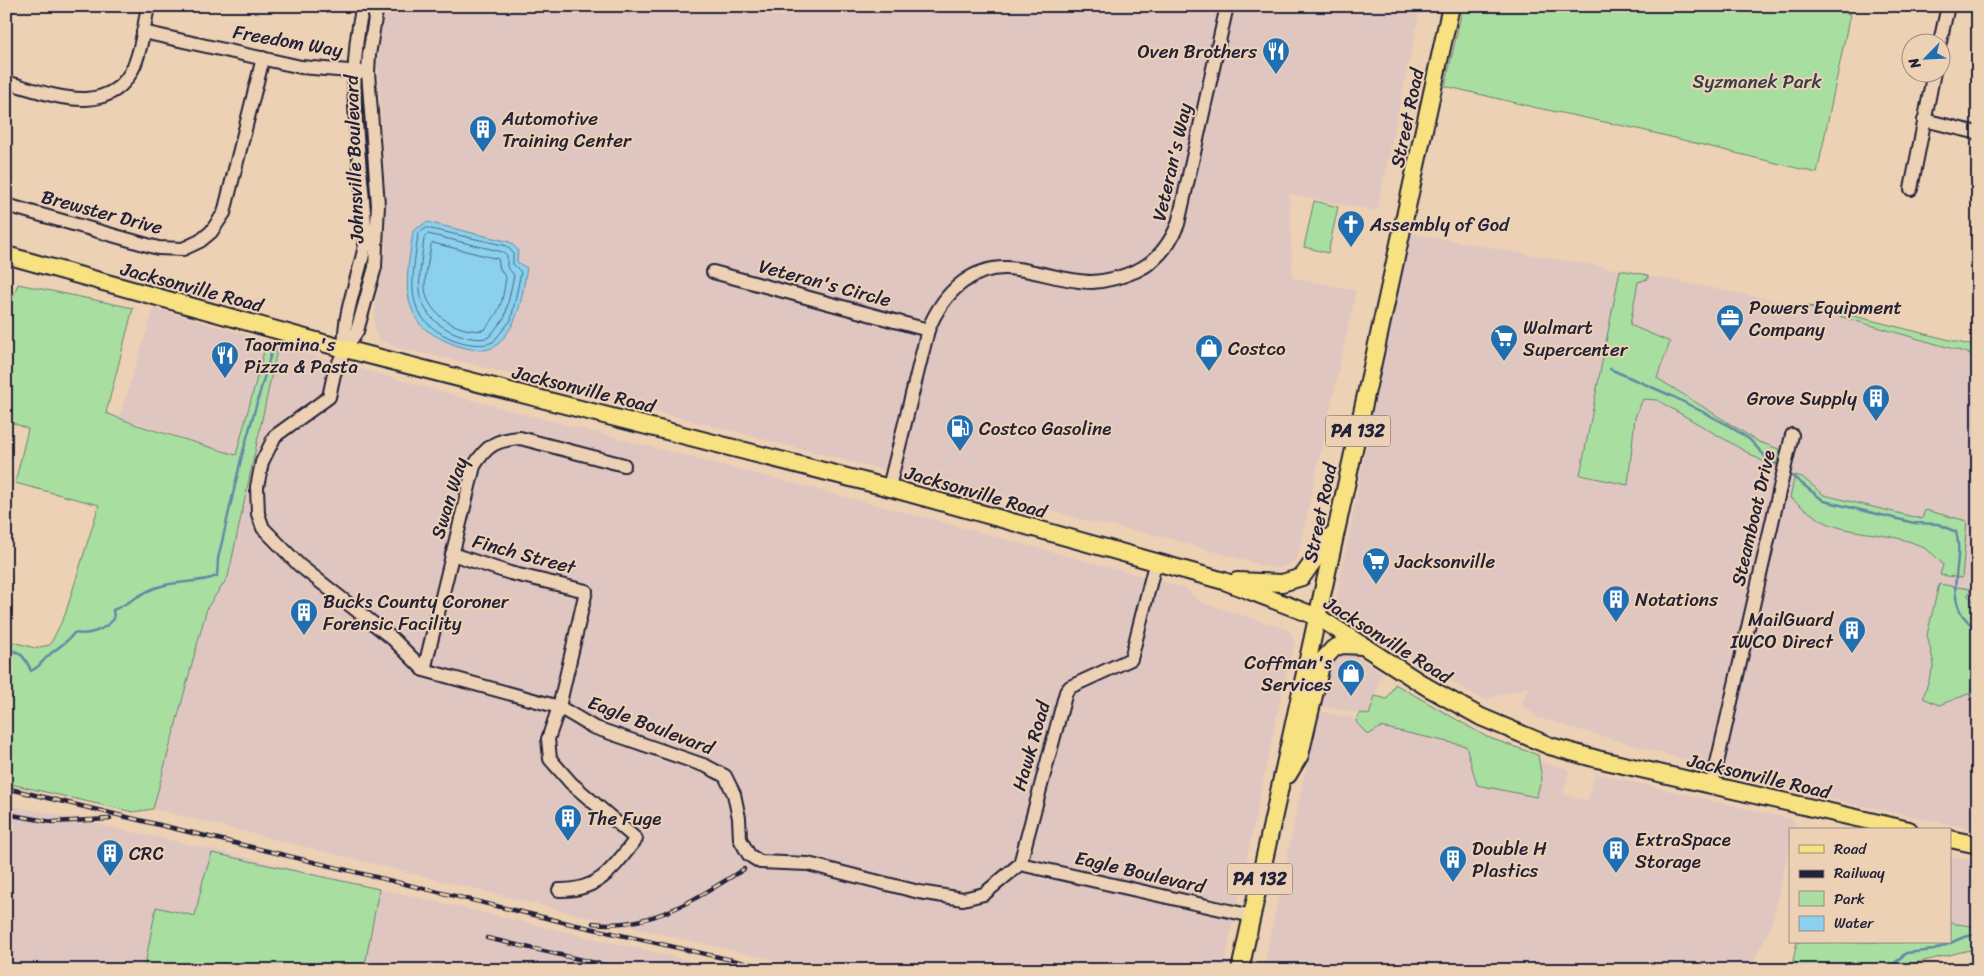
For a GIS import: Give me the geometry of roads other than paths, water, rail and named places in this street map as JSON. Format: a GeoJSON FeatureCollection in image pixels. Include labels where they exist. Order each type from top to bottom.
{"type":"FeatureCollection","features":[{"type":"Feature","properties":{"kind":"main road","name":"Street Road"},"geometry":{"type":"LineString","coordinates":[[1240,970],[1451,6]]}},
{"type":"Feature","properties":{"kind":"main road","name":"Jacksonville Road"},"geometry":{"type":"LineString","coordinates":[[6,255],[345,349],[889,487],[1054,535],[1156,560],[1224,581],[1318,617],[1456,704],[1550,746],[1900,828]]}},
{"type":"Feature","properties":{"kind":"main road"},"geometry":{"type":"LineString","coordinates":[[1224,581],[1282,583],[1302,577],[1315,561],[1338,524]]}},
{"type":"Feature","properties":{"kind":"main road"},"geometry":{"type":"LineString","coordinates":[[1281,788],[1300,755],[1322,661],[1333,649],[1341,645],[1366,647]]}},
{"type":"Feature","properties":{"kind":"main road"},"geometry":{"type":"LineString","coordinates":[[1952,839],[1978,845]]}},
{"type":"Feature","properties":{"kind":"street"},"geometry":{"type":"LineString","coordinates":[[6,82],[71,100],[86,100],[101,96],[127,78],[134,65],[148,6]]}},
{"type":"Feature","properties":{"kind":"street","name":"Johnsville Boulevard"},"geometry":{"type":"LineString","coordinates":[[345,349],[343,329],[362,262],[366,240],[354,71],[356,41],[363,6]]}},
{"type":"Feature","properties":{"kind":"street","name":"Johnsville Boulevard"},"geometry":{"type":"LineString","coordinates":[[345,349],[357,331],[375,267],[378,205],[368,72],[377,6]]}},
{"type":"Feature","properties":{"kind":"street","name":"Veteran's Way"},"geometry":{"type":"LineString","coordinates":[[889,487],[928,330],[935,313],[948,295],[970,278],[984,272],[1016,268],[1082,281],[1110,280],[1143,268],[1162,251],[1178,224],[1227,6]]}},
{"type":"Feature","properties":{"kind":"street"},"geometry":{"type":"LineString","coordinates":[[1942,32],[1948,6]]}},
{"type":"Feature","properties":{"kind":"street","name":"Freedom Way"},"geometry":{"type":"LineString","coordinates":[[143,32],[301,66],[368,72]]}},
{"type":"Feature","properties":{"kind":"street","name":"Brewster Drive"},"geometry":{"type":"LineString","coordinates":[[6,205],[158,248],[183,249],[200,241],[211,232],[227,205],[263,58]]}},
{"type":"Feature","properties":{"kind":"street"},"geometry":{"type":"LineString","coordinates":[[1911,189],[1932,82]]}},
{"type":"Feature","properties":{"kind":"street"},"geometry":{"type":"LineString","coordinates":[[1924,120],[1978,133]]}},
{"type":"Feature","properties":{"kind":"street","name":"Veteran's Circle"},"geometry":{"type":"LineString","coordinates":[[713,272],[928,330]]}},
{"type":"Feature","properties":{"kind":"street"},"geometry":{"type":"LineString","coordinates":[[345,349],[334,374],[329,397],[275,436],[262,462],[257,487],[258,514],[263,528],[299,564],[393,638],[424,670]]}},
{"type":"Feature","properties":{"kind":"street","name":"Steamboat Drive"},"geometry":{"type":"LineString","coordinates":[[1712,785],[1792,435]]}},
{"type":"Feature","properties":{"kind":"street","name":"Swan Way"},"geometry":{"type":"LineString","coordinates":[[424,670],[474,466],[484,450],[503,439],[520,438],[624,465]]}},
{"type":"Feature","properties":{"kind":"street","name":"Finch Street"},"geometry":{"type":"LineString","coordinates":[[452,554],[510,573],[586,591],[558,707]]}},
{"type":"Feature","properties":{"kind":"street","name":"Hawk Road"},"geometry":{"type":"LineString","coordinates":[[1020,864],[1066,692],[1070,687],[1131,659],[1156,560]]}},
{"type":"Feature","properties":{"kind":"street","name":"Eagle Boulevard"},"geometry":{"type":"LineString","coordinates":[[424,670],[558,707],[593,726],[706,766],[725,776],[734,794],[739,818],[740,839],[750,855],[760,862],[808,864],[919,892],[963,899],[984,894],[1005,874],[1020,864],[1252,916]]}},
{"type":"Feature","properties":{"kind":"street"},"geometry":{"type":"LineString","coordinates":[[558,707],[548,745],[550,758],[572,783],[636,839],[601,879],[582,888],[559,890]]}},
{"type":"Feature","properties":{"kind":"water"},"geometry":{"type":"Polygon","coordinates":[[[427,222],[510,242],[518,250],[517,262],[527,268],[519,309],[506,335],[491,349],[469,349],[457,346],[425,329],[416,318],[410,305],[408,292],[408,265],[413,231],[427,222]]]}},
{"type":"Feature","properties":{"kind":"waterway"},"geometry":{"type":"LineString","coordinates":[[6,652],[15,651],[19,653],[25,659],[31,671],[65,643],[74,633],[85,634],[101,629],[114,619],[113,610],[146,592],[173,583],[202,580],[217,576],[218,559],[242,455],[272,350]]}},
{"type":"Feature","properties":{"kind":"waterway"},"geometry":{"type":"LineString","coordinates":[[1610,369],[1672,396],[1726,424],[1749,439],[1766,457],[1780,467]]}},
{"type":"Feature","properties":{"kind":"waterway"},"geometry":{"type":"LineString","coordinates":[[1787,472],[1824,501],[1914,523],[1938,524],[1956,532],[1958,542],[1955,591],[1957,601],[1961,614],[1978,632]]}},
{"type":"Feature","properties":{"kind":"waterway"},"geometry":{"type":"LineString","coordinates":[[1952,942],[1978,934]]}},
{"type":"Feature","properties":{"kind":"waterway"},"geometry":{"type":"LineString","coordinates":[[1887,970],[1906,953],[1934,950],[1948,944]]}},
{"type":"Feature","properties":{"kind":"railway"},"geometry":{"type":"LineString","coordinates":[[6,788],[567,923],[777,970]]}},
{"type":"Feature","properties":{"kind":"railway"},"geometry":{"type":"LineString","coordinates":[[6,814],[52,822],[110,819]]}},
{"type":"Feature","properties":{"kind":"railway"},"geometry":{"type":"LineString","coordinates":[[593,923],[614,924],[654,917],[691,901],[744,869]]}},
{"type":"Feature","properties":{"kind":"railway"},"geometry":{"type":"LineString","coordinates":[[487,938],[626,970]]}},
{"type":"Feature","properties":{"kind":"place","name":"Oven Brothers"},"geometry":{"type":"Point","coordinates":[1276,75]}},
{"type":"Feature","properties":{"kind":"place","name":"Automotive Training Center"},"geometry":{"type":"Point","coordinates":[483,153]}},
{"type":"Feature","properties":{"kind":"place","name":"Assembly of God"},"geometry":{"type":"Point","coordinates":[1351,248]}},
{"type":"Feature","properties":{"kind":"place","name":"Powers Equipment Company"},"geometry":{"type":"Point","coordinates":[1730,342]}},
{"type":"Feature","properties":{"kind":"place","name":"Walmart Supercenter"},"geometry":{"type":"Point","coordinates":[1504,362]}},
{"type":"Feature","properties":{"kind":"place","name":"Costco"},"geometry":{"type":"Point","coordinates":[1209,372]}},
{"type":"Feature","properties":{"kind":"place","name":"Taormina's Pizza & Pasta"},"geometry":{"type":"Point","coordinates":[225,379]}},
{"type":"Feature","properties":{"kind":"place","name":"Grove Supply"},"geometry":{"type":"Point","coordinates":[1876,422]}},
{"type":"Feature","properties":{"kind":"place","name":"Costco Gasoline"},"geometry":{"type":"Point","coordinates":[960,452]}},
{"type":"Feature","properties":{"kind":"place","name":"Jacksonville"},"geometry":{"type":"Point","coordinates":[1376,585]}},
{"type":"Feature","properties":{"kind":"place","name":"Notations"},"geometry":{"type":"Point","coordinates":[1616,623]}},
{"type":"Feature","properties":{"kind":"place","name":"Bucks County Coroner Forensic Facility"},"geometry":{"type":"Point","coordinates":[304,636]}},
{"type":"Feature","properties":{"kind":"place","name":"MailGuard IWCO Direct"},"geometry":{"type":"Point","coordinates":[1852,654]}},
{"type":"Feature","properties":{"kind":"place","name":"Coffman's Services"},"geometry":{"type":"Point","coordinates":[1351,697]}},
{"type":"Feature","properties":{"kind":"place","name":"The Fuge"},"geometry":{"type":"Point","coordinates":[568,842]}},
{"type":"Feature","properties":{"kind":"place","name":"ExtraSpace Storage"},"geometry":{"type":"Point","coordinates":[1616,874]}},
{"type":"Feature","properties":{"kind":"place","name":"CRC"},"geometry":{"type":"Point","coordinates":[110,877]}},
{"type":"Feature","properties":{"kind":"place","name":"Double H Plastics"},"geometry":{"type":"Point","coordinates":[1453,883]}},
{"type":"Feature","properties":{"kind":"park label","name":"Syzmanek Park"},"geometry":{"type":"Point","coordinates":[1757,81]}}]}
